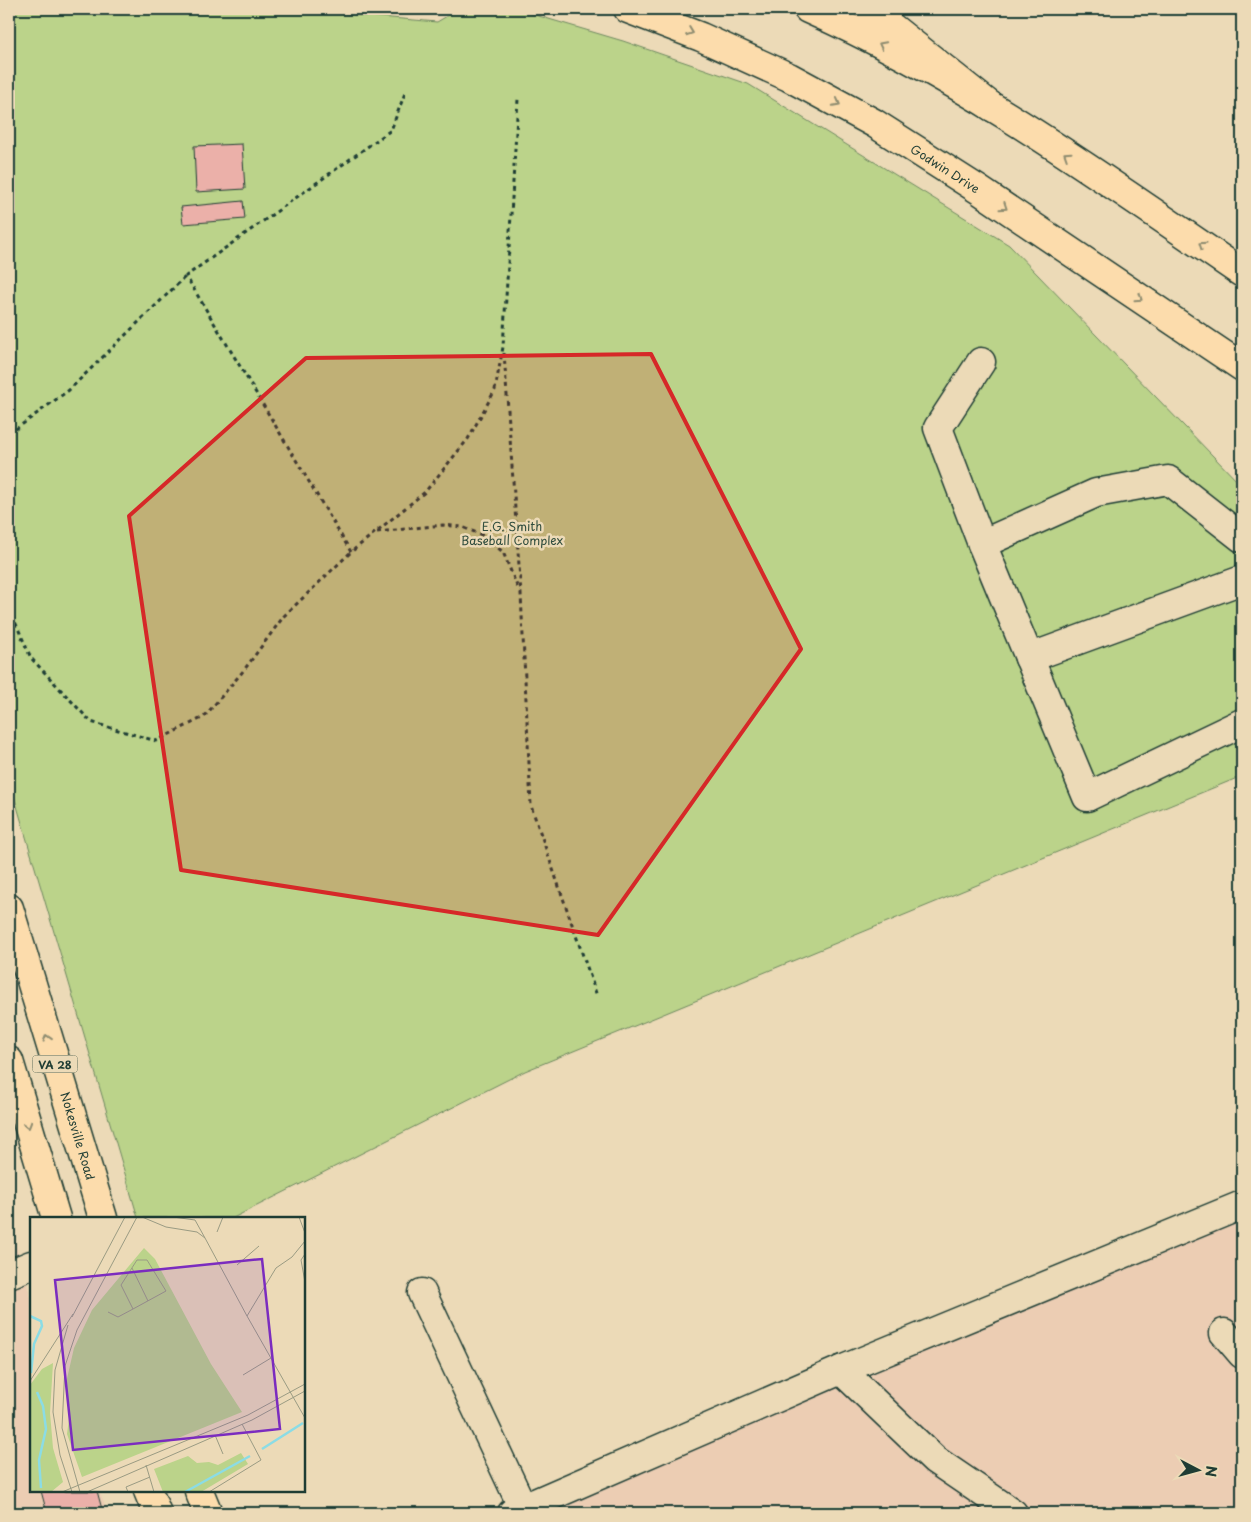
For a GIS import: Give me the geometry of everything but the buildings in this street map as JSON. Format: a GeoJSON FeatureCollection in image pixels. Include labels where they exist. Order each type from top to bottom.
{"type":"FeatureCollection","features":[{"type":"Feature","properties":{"kind":"main road","name":"Godwin Drive"},"geometry":{"type":"LineString","coordinates":[[628,9],[701,37],[789,77],[874,123],[979,190],[1242,367]]}},
{"type":"Feature","properties":{"kind":"main road"},"geometry":{"type":"LineString","coordinates":[[808,9],[915,62],[992,107],[1107,181],[1242,273]]}},
{"type":"Feature","properties":{"kind":"main road"},"geometry":{"type":"LineString","coordinates":[[869,9],[992,107]]}},
{"type":"Feature","properties":{"kind":"main road","name":"Nokesville Road"},"geometry":{"type":"LineString","coordinates":[[9,908],[103,1217]]}},
{"type":"Feature","properties":{"kind":"main road"},"geometry":{"type":"LineString","coordinates":[[9,1061],[56,1217]]}},
{"type":"Feature","properties":{"kind":"main road"},"geometry":{"type":"LineString","coordinates":[[148,1492],[158,1513]]}},
{"type":"Feature","properties":{"kind":"main road"},"geometry":{"type":"LineString","coordinates":[[199,1492],[208,1513]]}},
{"type":"Feature","properties":{"kind":"lane"},"geometry":{"type":"LineString","coordinates":[[981,362],[938,428],[982,544],[1087,797],[1242,723]]}},
{"type":"Feature","properties":{"kind":"lane"},"geometry":{"type":"LineString","coordinates":[[982,544],[1096,493],[1168,480],[1242,538]]}},
{"type":"Feature","properties":{"kind":"lane"},"geometry":{"type":"LineString","coordinates":[[1029,658],[1242,580]]}},
{"type":"Feature","properties":{"kind":"lane"},"geometry":{"type":"LineString","coordinates":[[422,1293],[518,1511],[841,1370],[1242,1205]]}},
{"type":"Feature","properties":{"kind":"lane"},"geometry":{"type":"LineString","coordinates":[[9,1274],[30,1264]]}},
{"type":"Feature","properties":{"kind":"lane"},"geometry":{"type":"LineString","coordinates":[[1224,1333],[1242,1354]]}},
{"type":"Feature","properties":{"kind":"lane"},"geometry":{"type":"LineString","coordinates":[[841,1370],[935,1460],[1013,1513]]}},
{"type":"Feature","properties":{"kind":"path"},"geometry":{"type":"LineString","coordinates":[[9,434],[69,390],[186,276],[391,130],[404,93]]}},
{"type":"Feature","properties":{"kind":"path"},"geometry":{"type":"LineString","coordinates":[[518,99],[504,347],[521,594],[531,806],[597,996]]}},
{"type":"Feature","properties":{"kind":"path"},"geometry":{"type":"LineString","coordinates":[[186,276],[350,552]]}},
{"type":"Feature","properties":{"kind":"path"},"geometry":{"type":"LineString","coordinates":[[9,608],[32,658],[91,722],[156,741],[204,717],[244,670],[284,616],[350,552],[425,492],[468,440],[496,390],[504,347]]}},
{"type":"Feature","properties":{"kind":"path"},"geometry":{"type":"LineString","coordinates":[[376,532],[444,526],[462,528],[482,535],[503,552],[521,594]]}},
{"type":"Feature","properties":{"kind":"highlighted area"},"geometry":{"type":"Polygon","coordinates":[[[651,354],[801,649],[598,935],[181,870],[129,516],[306,358],[651,354]]]}},
{"type":"Feature","properties":{"kind":"shaded area"},"geometry":{"type":"Polygon","coordinates":[[[9,1221],[30,1294],[30,1492],[99,1492],[108,1513],[9,1513],[9,1221]]]}},
{"type":"Feature","properties":{"kind":"shaded area"},"geometry":{"type":"Polygon","coordinates":[[[1242,1221],[1242,1513],[512,1513],[804,1379],[1242,1221]]]}},
{"type":"Feature","properties":{"kind":"green space","name":"E.G. Smith Baseball Complex"},"geometry":{"type":"Polygon","coordinates":[[[9,9],[287,9],[437,22],[459,9],[515,9],[623,41],[748,84],[1009,245],[1242,486],[1242,776],[525,1071],[235,1217],[138,1217],[9,779],[9,9]]]}}]}
